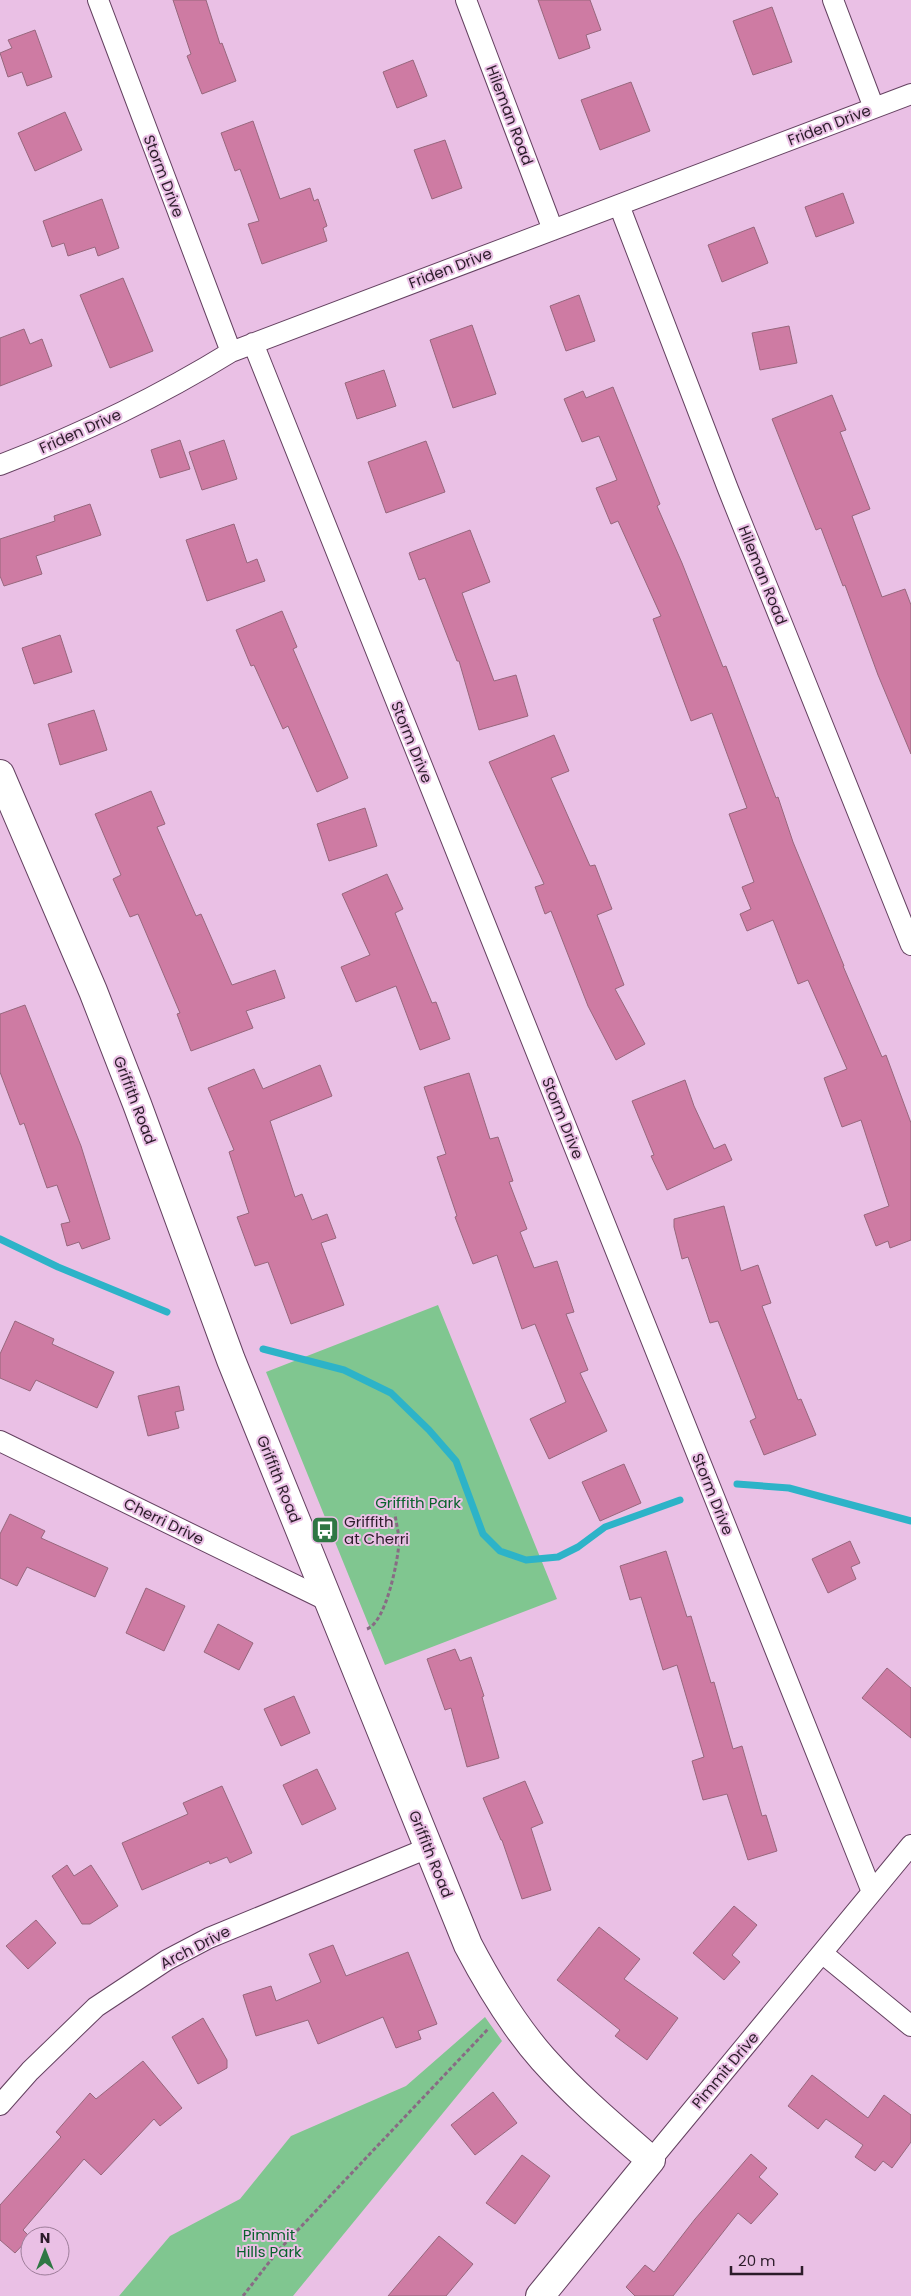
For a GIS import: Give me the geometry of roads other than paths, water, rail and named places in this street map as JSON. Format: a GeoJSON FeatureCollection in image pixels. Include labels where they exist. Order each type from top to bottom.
{"type":"FeatureCollection","features":[{"type":"Feature","properties":{"kind":"street","name":"Storm Drive"},"geometry":{"type":"LineString","coordinates":[[98,0],[231,352]]}},
{"type":"Feature","properties":{"kind":"street","name":"Hileman Road"},"geometry":{"type":"LineString","coordinates":[[466,0],[553,230]]}},
{"type":"Feature","properties":{"kind":"street"},"geometry":{"type":"LineString","coordinates":[[833,0],[874,108]]}},
{"type":"Feature","properties":{"kind":"street","name":"Friden Drive"},"geometry":{"type":"LineString","coordinates":[[0,465],[93,427],[191,377],[231,352],[253,343],[911,94]]}},
{"type":"Feature","properties":{"kind":"street","name":"Hileman Road"},"geometry":{"type":"LineString","coordinates":[[619,205],[728,489],[911,945]]}},
{"type":"Feature","properties":{"kind":"street","name":"Storm Drive"},"geometry":{"type":"LineString","coordinates":[[253,343],[872,1892]]}},
{"type":"Feature","properties":{"kind":"street","name":"Griffith Road"},"geometry":{"type":"LineString","coordinates":[[0,774],[93,991],[137,1104],[231,1360],[468,1945],[507,2010],[542,2058],[582,2100],[651,2160]]}},
{"type":"Feature","properties":{"kind":"street","name":"Cherri Drive"},"geometry":{"type":"LineString","coordinates":[[0,1441],[328,1601]]}},
{"type":"Feature","properties":{"kind":"street","name":"Pimmit Drive"},"geometry":{"type":"LineString","coordinates":[[540,2296],[911,1845]]}},
{"type":"Feature","properties":{"kind":"street","name":"Arch Drive"},"geometry":{"type":"LineString","coordinates":[[0,2105],[30,2071],[96,2007],[167,1960],[209,1938],[428,1848]]}},
{"type":"Feature","properties":{"kind":"street"},"geometry":{"type":"LineString","coordinates":[[822,1953],[911,2026]]}},
{"type":"Feature","properties":{"kind":"waterway"},"geometry":{"type":"LineString","coordinates":[[0,1239],[58,1267],[167,1312]]}},
{"type":"Feature","properties":{"kind":"waterway"},"geometry":{"type":"LineString","coordinates":[[263,1349],[344,1370],[391,1393],[429,1430],[456,1461],[483,1534],[500,1551],[526,1560],[558,1557],[578,1547],[605,1527],[680,1500]]}},
{"type":"Feature","properties":{"kind":"waterway"},"geometry":{"type":"LineString","coordinates":[[737,1484],[789,1488],[911,1521]]}},
{"type":"Feature","properties":{"kind":"place","name":"Griffith at Cherri"},"geometry":{"type":"Point","coordinates":[325,1530]}},
{"type":"Feature","properties":{"kind":"park label","name":"Griffith Park"},"geometry":{"type":"Point","coordinates":[418,1502]}},
{"type":"Feature","properties":{"kind":"park label","name":"Pimmit Hills Park"},"geometry":{"type":"Point","coordinates":[269,2242]}}]}
